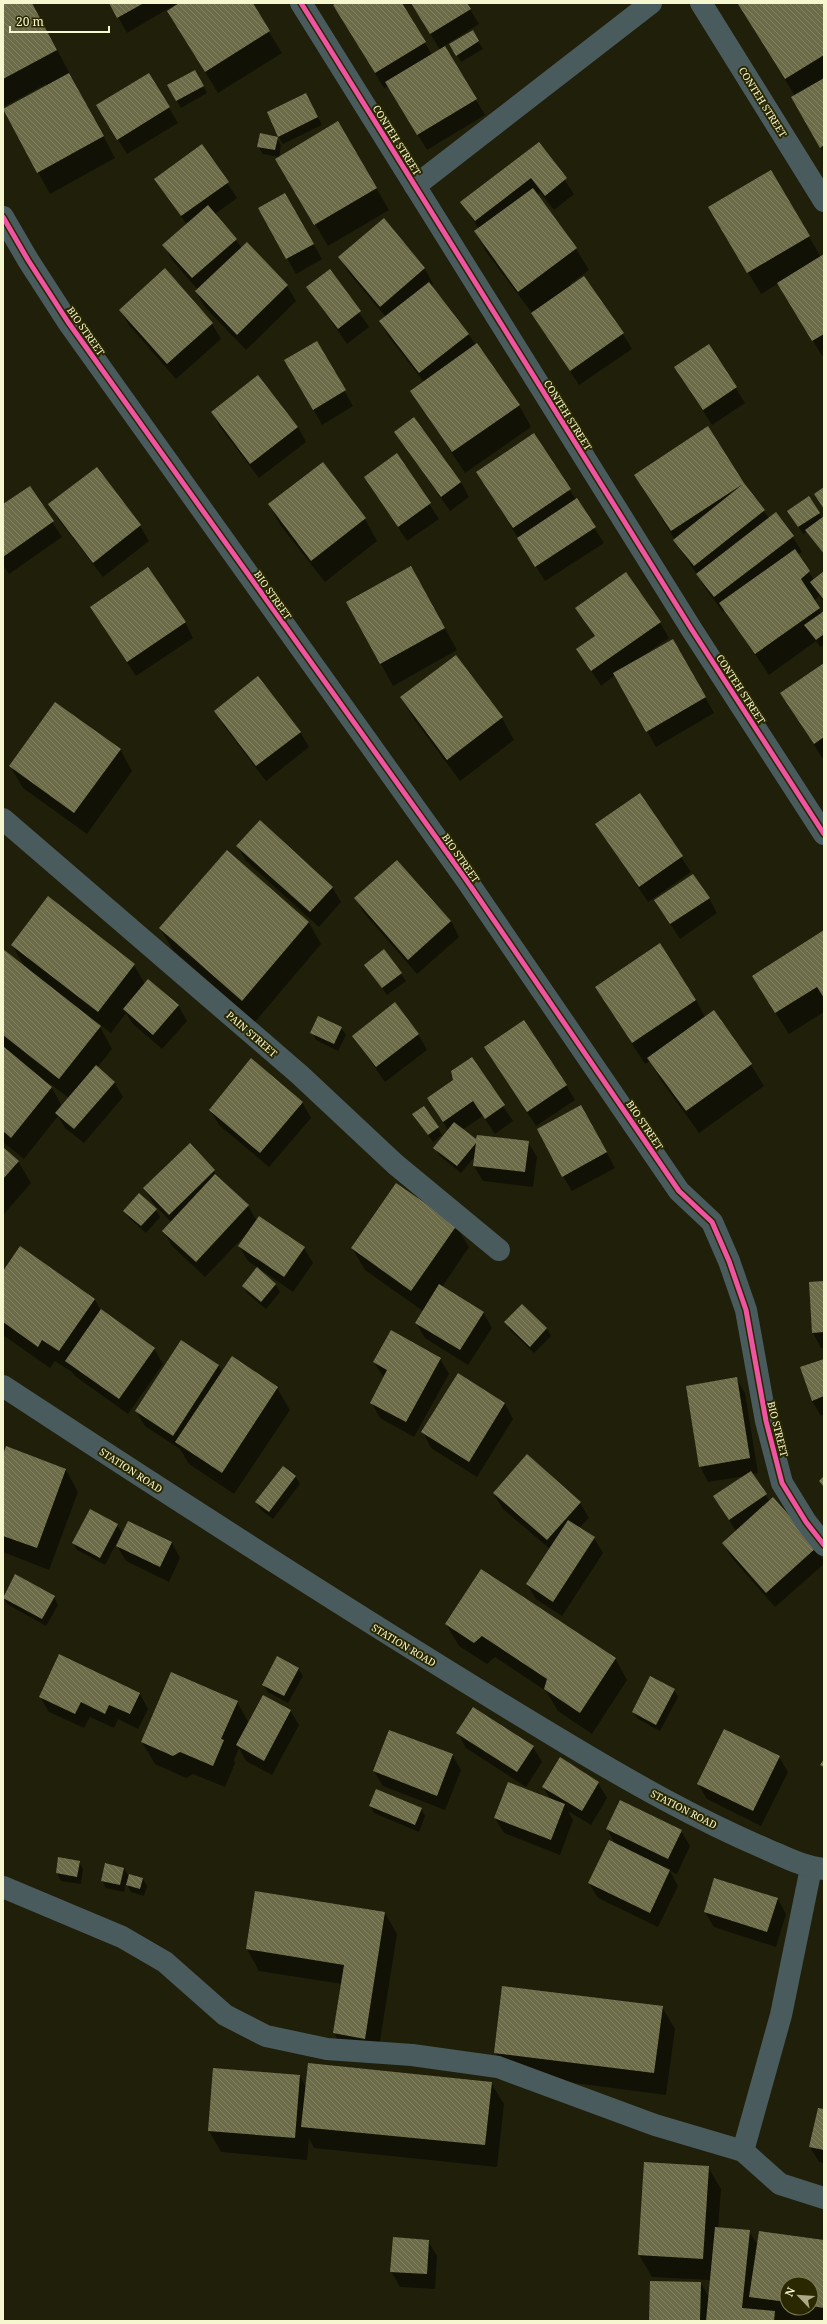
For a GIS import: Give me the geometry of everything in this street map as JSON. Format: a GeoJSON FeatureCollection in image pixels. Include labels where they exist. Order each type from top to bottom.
{"type":"FeatureCollection","features":[{"type":"Feature","properties":{"kind":"main road","name":"STATION ROAD"},"geometry":{"type":"LineString","coordinates":[[3,1386],[355,1615],[589,1757],[666,1802],[751,1842],[818,1869]]}},
{"type":"Feature","properties":{"kind":"street","name":"CONTEH STREET"},"geometry":{"type":"LineString","coordinates":[[301,3],[692,630],[824,834]]}},
{"type":"Feature","properties":{"kind":"street"},"geometry":{"type":"LineString","coordinates":[[415,186],[651,3]]}},
{"type":"Feature","properties":{"kind":"street","name":"CONTEH STREET"},"geometry":{"type":"LineString","coordinates":[[701,3],[824,201]]}},
{"type":"Feature","properties":{"kind":"street","name":"BIO STREET"},"geometry":{"type":"LineString","coordinates":[[3,217],[28,260],[68,322],[473,891],[679,1191],[712,1222],[729,1261],[746,1310],[766,1421],[782,1483],[806,1522],[824,1545]]}},
{"type":"Feature","properties":{"kind":"street","name":"PAIN STREET"},"geometry":{"type":"LineString","coordinates":[[3,819],[300,1075],[395,1164],[499,1250]]}},
{"type":"Feature","properties":{"kind":"street"},"geometry":{"type":"LineString","coordinates":[[743,2150],[781,2015],[818,1869]]}},
{"type":"Feature","properties":{"kind":"street"},"geometry":{"type":"LineString","coordinates":[[3,1887],[122,1937],[165,1962],[224,2015],[266,2036],[327,2049],[412,2055],[498,2067],[655,2125],[743,2150],[780,2184],[824,2198]]}},
{"type":"Feature","properties":{"kind":"building"},"geometry":{"type":"Polygon","coordinates":[[[3,3],[32,3],[57,50],[3,79],[3,3]]]}},
{"type":"Feature","properties":{"kind":"building"},"geometry":{"type":"Polygon","coordinates":[[[109,3],[144,3],[117,18],[109,3]]]}},
{"type":"Feature","properties":{"kind":"building"},"geometry":{"type":"Polygon","coordinates":[[[179,3],[253,3],[270,31],[205,72],[167,11],[179,3]]]}},
{"type":"Feature","properties":{"kind":"building"},"geometry":{"type":"Polygon","coordinates":[[[337,3],[402,3],[426,42],[375,73],[333,5],[337,3]]]}},
{"type":"Feature","properties":{"kind":"building"},"geometry":{"type":"Polygon","coordinates":[[[411,3],[467,3],[471,9],[430,34],[411,3]]]}},
{"type":"Feature","properties":{"kind":"building"},"geometry":{"type":"Polygon","coordinates":[[[824,3],[824,55],[785,79],[738,4],[824,3]]]}},
{"type":"Feature","properties":{"kind":"building"},"geometry":{"type":"Polygon","coordinates":[[[473,30],[479,41],[456,56],[449,44],[473,30]]]}},
{"type":"Feature","properties":{"kind":"building"},"geometry":{"type":"Polygon","coordinates":[[[445,46],[477,99],[417,135],[385,82],[445,46]]]}},
{"type":"Feature","properties":{"kind":"building"},"geometry":{"type":"Polygon","coordinates":[[[195,70],[204,86],[176,101],[167,85],[195,70]]]}},
{"type":"Feature","properties":{"kind":"building"},"geometry":{"type":"Polygon","coordinates":[[[69,73],[104,136],[37,173],[3,109],[69,73]]]}},
{"type":"Feature","properties":{"kind":"building"},"geometry":{"type":"Polygon","coordinates":[[[149,73],[170,107],[117,140],[96,105],[149,73]]]}},
{"type":"Feature","properties":{"kind":"building"},"geometry":{"type":"Polygon","coordinates":[[[824,78],[824,145],[820,148],[791,97],[824,78]]]}},
{"type":"Feature","properties":{"kind":"building"},"geometry":{"type":"Polygon","coordinates":[[[306,93],[318,117],[278,137],[267,112],[306,93]]]}},
{"type":"Feature","properties":{"kind":"building"},"geometry":{"type":"Polygon","coordinates":[[[338,121],[377,188],[314,225],[275,159],[338,121]]]}},
{"type":"Feature","properties":{"kind":"building"},"geometry":{"type":"Polygon","coordinates":[[[260,133],[278,137],[275,150],[257,147],[260,133]]]}},
{"type":"Feature","properties":{"kind":"building"},"geometry":{"type":"Polygon","coordinates":[[[539,142],[567,178],[545,196],[531,178],[475,221],[460,202],[539,142]]]}},
{"type":"Feature","properties":{"kind":"building"},"geometry":{"type":"Polygon","coordinates":[[[202,144],[229,182],[181,216],[154,179],[202,144]]]}},
{"type":"Feature","properties":{"kind":"building"},"geometry":{"type":"Polygon","coordinates":[[[771,170],[810,236],[747,273],[708,207],[771,170]]]}},
{"type":"Feature","properties":{"kind":"building"},"geometry":{"type":"Polygon","coordinates":[[[533,188],[577,248],[518,292],[474,231],[533,188]]]}},
{"type":"Feature","properties":{"kind":"building"},"geometry":{"type":"Polygon","coordinates":[[[285,193],[314,244],[286,259],[258,208],[285,193]]]}},
{"type":"Feature","properties":{"kind":"building"},"geometry":{"type":"Polygon","coordinates":[[[208,205],[237,239],[192,278],[162,245],[208,205]]]}},
{"type":"Feature","properties":{"kind":"building"},"geometry":{"type":"Polygon","coordinates":[[[384,218],[425,268],[380,307],[338,257],[384,218]]]}},
{"type":"Feature","properties":{"kind":"building"},"geometry":{"type":"Polygon","coordinates":[[[247,242],[288,285],[237,335],[195,291],[247,242]]]}},
{"type":"Feature","properties":{"kind":"building"},"geometry":{"type":"Polygon","coordinates":[[[824,254],[824,334],[812,341],[777,283],[824,254]]]}},
{"type":"Feature","properties":{"kind":"building"},"geometry":{"type":"Polygon","coordinates":[[[165,268],[213,323],[167,364],[119,310],[165,268]]]}},
{"type":"Feature","properties":{"kind":"building"},"geometry":{"type":"Polygon","coordinates":[[[330,269],[361,311],[338,329],[306,287],[330,269]]]}},
{"type":"Feature","properties":{"kind":"building"},"geometry":{"type":"Polygon","coordinates":[[[584,276],[624,333],[570,371],[531,313],[584,276]]]}},
{"type":"Feature","properties":{"kind":"building"},"geometry":{"type":"Polygon","coordinates":[[[429,282],[469,334],[419,373],[379,321],[429,282]]]}},
{"type":"Feature","properties":{"kind":"building"},"geometry":{"type":"Polygon","coordinates":[[[317,341],[346,390],[313,410],[284,360],[317,341]]]}},
{"type":"Feature","properties":{"kind":"building"},"geometry":{"type":"Polygon","coordinates":[[[477,343],[520,405],[452,452],[410,391],[477,343]]]}},
{"type":"Feature","properties":{"kind":"building"},"geometry":{"type":"Polygon","coordinates":[[[709,344],[737,387],[703,410],[674,367],[709,344]]]}},
{"type":"Feature","properties":{"kind":"building"},"geometry":{"type":"Polygon","coordinates":[[[258,375],[298,427],[250,464],[211,412],[258,375]]]}},
{"type":"Feature","properties":{"kind":"building"},"geometry":{"type":"Polygon","coordinates":[[[414,417],[461,482],[441,497],[394,432],[414,417]]]}},
{"type":"Feature","properties":{"kind":"building"},"geometry":{"type":"Polygon","coordinates":[[[708,426],[744,483],[765,510],[694,566],[673,540],[743,484],[671,531],[634,475],[708,426]]]}},
{"type":"Feature","properties":{"kind":"building"},"geometry":{"type":"Polygon","coordinates":[[[534,433],[571,489],[513,528],[476,472],[534,433]]]}},
{"type":"Feature","properties":{"kind":"building"},"geometry":{"type":"Polygon","coordinates":[[[397,453],[431,503],[398,527],[364,477],[397,453]]]}},
{"type":"Feature","properties":{"kind":"building"},"geometry":{"type":"Polygon","coordinates":[[[323,462],[366,518],[311,561],[268,504],[323,462]]]}},
{"type":"Feature","properties":{"kind":"building"},"geometry":{"type":"Polygon","coordinates":[[[97,467],[141,525],[93,563],[48,504],[97,467]]]}},
{"type":"Feature","properties":{"kind":"building"},"geometry":{"type":"Polygon","coordinates":[[[30,486],[54,521],[3,557],[3,504],[30,486]]]}},
{"type":"Feature","properties":{"kind":"building"},"geometry":{"type":"Polygon","coordinates":[[[824,487],[824,509],[814,494],[824,487]]]}},
{"type":"Feature","properties":{"kind":"building"},"geometry":{"type":"Polygon","coordinates":[[[809,496],[820,513],[798,527],[787,511],[809,496]]]}},
{"type":"Feature","properties":{"kind":"building"},"geometry":{"type":"Polygon","coordinates":[[[577,498],[596,527],[535,567],[517,538],[577,498]]]}},
{"type":"Feature","properties":{"kind":"building"},"geometry":{"type":"Polygon","coordinates":[[[776,512],[794,536],[714,597],[696,574],[776,512]]]}},
{"type":"Feature","properties":{"kind":"building"},"geometry":{"type":"Polygon","coordinates":[[[824,516],[824,554],[805,530],[824,516]]]}},
{"type":"Feature","properties":{"kind":"building"},"geometry":{"type":"Polygon","coordinates":[[[795,549],[810,571],[801,579],[820,608],[755,654],[719,603],[795,549]]]}},
{"type":"Feature","properties":{"kind":"building"},"geometry":{"type":"Polygon","coordinates":[[[411,566],[445,628],[380,664],[346,602],[411,566]]]}},
{"type":"Feature","properties":{"kind":"building"},"geometry":{"type":"Polygon","coordinates":[[[148,567],[186,622],[127,662],[90,607],[148,567]]]}},
{"type":"Feature","properties":{"kind":"building"},"geometry":{"type":"Polygon","coordinates":[[[824,571],[824,600],[810,582],[824,571]]]}},
{"type":"Feature","properties":{"kind":"building"},"geometry":{"type":"Polygon","coordinates":[[[626,572],[661,622],[591,671],[576,649],[595,636],[575,608],[626,572]]]}},
{"type":"Feature","properties":{"kind":"building"},"geometry":{"type":"Polygon","coordinates":[[[824,611],[824,634],[816,640],[804,625],[824,611]]]}},
{"type":"Feature","properties":{"kind":"building"},"geometry":{"type":"Polygon","coordinates":[[[673,639],[706,697],[646,732],[613,673],[673,639]]]}},
{"type":"Feature","properties":{"kind":"building"},"geometry":{"type":"Polygon","coordinates":[[[456,655],[503,717],[447,760],[400,697],[456,655]]]}},
{"type":"Feature","properties":{"kind":"building"},"geometry":{"type":"Polygon","coordinates":[[[824,663],[824,737],[814,744],[780,693],[824,663]]]}},
{"type":"Feature","properties":{"kind":"building"},"geometry":{"type":"Polygon","coordinates":[[[258,676],[301,732],[256,766],[214,711],[258,676]]]}},
{"type":"Feature","properties":{"kind":"building"},"geometry":{"type":"Polygon","coordinates":[[[55,702],[121,749],[74,813],[9,766],[55,702]]]}},
{"type":"Feature","properties":{"kind":"building"},"geometry":{"type":"Polygon","coordinates":[[[640,793],[683,856],[639,887],[595,824],[640,793]]]}},
{"type":"Feature","properties":{"kind":"building"},"geometry":{"type":"Polygon","coordinates":[[[260,820],[333,887],[310,912],[236,846],[260,820]]]}},
{"type":"Feature","properties":{"kind":"building"},"geometry":{"type":"Polygon","coordinates":[[[227,850],[309,922],[242,1001],[159,928],[227,850]]]}},
{"type":"Feature","properties":{"kind":"building"},"geometry":{"type":"Polygon","coordinates":[[[397,860],[451,921],[408,960],[354,898],[397,860]]]}},
{"type":"Feature","properties":{"kind":"building"},"geometry":{"type":"Polygon","coordinates":[[[693,874],[710,898],[670,924],[654,900],[693,874]]]}},
{"type":"Feature","properties":{"kind":"building"},"geometry":{"type":"Polygon","coordinates":[[[48,896],[135,964],[98,1012],[11,945],[48,896]]]}},
{"type":"Feature","properties":{"kind":"building"},"geometry":{"type":"Polygon","coordinates":[[[824,930],[824,998],[817,987],[775,1013],[752,976],[824,930]]]}},
{"type":"Feature","properties":{"kind":"building"},"geometry":{"type":"Polygon","coordinates":[[[660,943],[696,1000],[632,1043],[595,987],[660,943]]]}},
{"type":"Feature","properties":{"kind":"building"},"geometry":{"type":"Polygon","coordinates":[[[3,949],[101,1026],[59,1079],[3,1035],[3,949]]]}},
{"type":"Feature","properties":{"kind":"building"},"geometry":{"type":"Polygon","coordinates":[[[384,949],[402,973],[382,988],[364,965],[384,949]]]}},
{"type":"Feature","properties":{"kind":"building"},"geometry":{"type":"Polygon","coordinates":[[[148,979],[179,1005],[153,1035],[123,1009],[148,979]]]}},
{"type":"Feature","properties":{"kind":"building"},"geometry":{"type":"Polygon","coordinates":[[[395,1002],[419,1034],[376,1067],[352,1036],[395,1002]]]}},
{"type":"Feature","properties":{"kind":"building"},"geometry":{"type":"Polygon","coordinates":[[[714,1010],[752,1064],[686,1111],[647,1058],[714,1010]]]}},
{"type":"Feature","properties":{"kind":"building"},"geometry":{"type":"Polygon","coordinates":[[[318,1016],[342,1027],[334,1044],[310,1033],[318,1016]]]}},
{"type":"Feature","properties":{"kind":"building"},"geometry":{"type":"Polygon","coordinates":[[[524,1020],[567,1085],[527,1112],[484,1047],[524,1020]]]}},
{"type":"Feature","properties":{"kind":"building"},"geometry":{"type":"Polygon","coordinates":[[[3,1046],[52,1087],[11,1138],[3,1131],[3,1046]]]}},
{"type":"Feature","properties":{"kind":"building"},"geometry":{"type":"Polygon","coordinates":[[[472,1057],[505,1105],[485,1119],[473,1101],[443,1122],[427,1098],[453,1080],[451,1071],[472,1057]]]}},
{"type":"Feature","properties":{"kind":"building"},"geometry":{"type":"Polygon","coordinates":[[[251,1058],[303,1102],[260,1153],[209,1110],[251,1058]]]}},
{"type":"Feature","properties":{"kind":"building"},"geometry":{"type":"Polygon","coordinates":[[[96,1065],[115,1082],[74,1129],[55,1113],[96,1065]]]}},
{"type":"Feature","properties":{"kind":"building"},"geometry":{"type":"Polygon","coordinates":[[[581,1105],[607,1152],[562,1177],[537,1129],[581,1105]]]}},
{"type":"Feature","properties":{"kind":"building"},"geometry":{"type":"Polygon","coordinates":[[[424,1106],[439,1127],[428,1135],[412,1114],[424,1106]]]}},
{"type":"Feature","properties":{"kind":"building"},"geometry":{"type":"Polygon","coordinates":[[[454,1122],[476,1139],[477,1135],[529,1141],[525,1172],[473,1166],[476,1143],[457,1166],[433,1148],[454,1122]]]}},
{"type":"Feature","properties":{"kind":"building"},"geometry":{"type":"Polygon","coordinates":[[[190,1143],[215,1170],[169,1215],[143,1188],[190,1143]]]}},
{"type":"Feature","properties":{"kind":"building"},"geometry":{"type":"Polygon","coordinates":[[[3,1147],[19,1161],[3,1179],[3,1147]]]}},
{"type":"Feature","properties":{"kind":"building"},"geometry":{"type":"Polygon","coordinates":[[[215,1174],[249,1205],[196,1262],[162,1231],[215,1174]]]}},
{"type":"Feature","properties":{"kind":"building"},"geometry":{"type":"Polygon","coordinates":[[[396,1183],[457,1225],[411,1291],[351,1248],[396,1183]]]}},
{"type":"Feature","properties":{"kind":"building"},"geometry":{"type":"Polygon","coordinates":[[[139,1193],[157,1209],[141,1226],[123,1211],[139,1193]]]}},
{"type":"Feature","properties":{"kind":"building"},"geometry":{"type":"Polygon","coordinates":[[[259,1216],[305,1247],[284,1277],[238,1246],[259,1216]]]}},
{"type":"Feature","properties":{"kind":"building"},"geometry":{"type":"Polygon","coordinates":[[[20,1246],[95,1299],[59,1351],[42,1340],[38,1347],[3,1322],[3,1271],[20,1246]]]}},
{"type":"Feature","properties":{"kind":"building"},"geometry":{"type":"Polygon","coordinates":[[[257,1267],[276,1284],[261,1302],[242,1286],[257,1267]]]}},
{"type":"Feature","properties":{"kind":"building"},"geometry":{"type":"Polygon","coordinates":[[[824,1281],[824,1332],[812,1333],[809,1282],[824,1281]]]}},
{"type":"Feature","properties":{"kind":"building"},"geometry":{"type":"Polygon","coordinates":[[[439,1284],[484,1312],[460,1350],[415,1323],[439,1284]]]}},
{"type":"Feature","properties":{"kind":"building"},"geometry":{"type":"Polygon","coordinates":[[[522,1304],[547,1328],[530,1347],[504,1322],[522,1304]]]}},
{"type":"Feature","properties":{"kind":"building"},"geometry":{"type":"Polygon","coordinates":[[[101,1309],[155,1348],[119,1399],[65,1361],[101,1309]]]}},
{"type":"Feature","properties":{"kind":"building"},"geometry":{"type":"Polygon","coordinates":[[[391,1330],[441,1358],[406,1422],[370,1403],[387,1370],[373,1362],[391,1330]]]}},
{"type":"Feature","properties":{"kind":"building"},"geometry":{"type":"Polygon","coordinates":[[[181,1340],[219,1365],[173,1436],[135,1411],[181,1340]]]}},
{"type":"Feature","properties":{"kind":"building"},"geometry":{"type":"Polygon","coordinates":[[[232,1356],[278,1387],[222,1473],[175,1442],[232,1356]]]}},
{"type":"Feature","properties":{"kind":"building"},"geometry":{"type":"Polygon","coordinates":[[[824,1359],[824,1396],[812,1401],[800,1367],[824,1359]]]}},
{"type":"Feature","properties":{"kind":"building"},"geometry":{"type":"Polygon","coordinates":[[[458,1373],[505,1403],[469,1462],[421,1432],[458,1373]]]}},
{"type":"Feature","properties":{"kind":"building"},"geometry":{"type":"Polygon","coordinates":[[[737,1377],[750,1458],[699,1467],[686,1386],[737,1377]]]}},
{"type":"Feature","properties":{"kind":"building"},"geometry":{"type":"Polygon","coordinates":[[[6,1446],[66,1469],[37,1548],[3,1536],[3,1455],[6,1446]]]}},
{"type":"Feature","properties":{"kind":"building"},"geometry":{"type":"Polygon","coordinates":[[[527,1454],[581,1502],[547,1540],[493,1493],[527,1454]]]}},
{"type":"Feature","properties":{"kind":"building"},"geometry":{"type":"Polygon","coordinates":[[[283,1466],[296,1476],[269,1512],[255,1502],[283,1466]]]}},
{"type":"Feature","properties":{"kind":"building"},"geometry":{"type":"Polygon","coordinates":[[[751,1471],[767,1494],[729,1520],[713,1496],[751,1471]]]}},
{"type":"Feature","properties":{"kind":"building"},"geometry":{"type":"Polygon","coordinates":[[[824,1476],[824,1487],[819,1481],[824,1476]]]}},
{"type":"Feature","properties":{"kind":"building"},"geometry":{"type":"Polygon","coordinates":[[[773,1497],[817,1547],[766,1593],[722,1543],[773,1497]]]}},
{"type":"Feature","properties":{"kind":"building"},"geometry":{"type":"Polygon","coordinates":[[[90,1509],[118,1524],[100,1558],[72,1543],[90,1509]]]}},
{"type":"Feature","properties":{"kind":"building"},"geometry":{"type":"Polygon","coordinates":[[[568,1520],[595,1537],[553,1602],[526,1584],[568,1520]]]}},
{"type":"Feature","properties":{"kind":"building"},"geometry":{"type":"Polygon","coordinates":[[[128,1521],[172,1542],[160,1567],[116,1546],[128,1521]]]}},
{"type":"Feature","properties":{"kind":"building"},"geometry":{"type":"Polygon","coordinates":[[[481,1569],[616,1658],[580,1713],[544,1689],[547,1679],[482,1636],[474,1643],[445,1624],[481,1569]]]}},
{"type":"Feature","properties":{"kind":"building"},"geometry":{"type":"Polygon","coordinates":[[[15,1574],[55,1596],[42,1619],[3,1598],[15,1574]]]}},
{"type":"Feature","properties":{"kind":"building"},"geometry":{"type":"Polygon","coordinates":[[[59,1654],[140,1693],[130,1714],[109,1705],[105,1714],[81,1702],[75,1714],[39,1697],[59,1654]]]}},
{"type":"Feature","properties":{"kind":"building"},"geometry":{"type":"Polygon","coordinates":[[[277,1656],[299,1668],[284,1696],[262,1685],[277,1656]]]}},
{"type":"Feature","properties":{"kind":"building"},"geometry":{"type":"Polygon","coordinates":[[[171,1672],[238,1701],[221,1739],[224,1740],[213,1766],[180,1752],[173,1756],[141,1742],[171,1672]]]}},
{"type":"Feature","properties":{"kind":"building"},"geometry":{"type":"Polygon","coordinates":[[[650,1676],[675,1689],[656,1725],[632,1712],[650,1676]]]}},
{"type":"Feature","properties":{"kind":"building"},"geometry":{"type":"Polygon","coordinates":[[[263,1695],[291,1710],[264,1761],[236,1745],[263,1695]]]}},
{"type":"Feature","properties":{"kind":"building"},"geometry":{"type":"Polygon","coordinates":[[[473,1707],[534,1746],[517,1772],[456,1733],[473,1707]]]}},
{"type":"Feature","properties":{"kind":"building"},"geometry":{"type":"Polygon","coordinates":[[[724,1729],[780,1756],[753,1811],[697,1784],[724,1729]]]}},
{"type":"Feature","properties":{"kind":"building"},"geometry":{"type":"Polygon","coordinates":[[[389,1730],[453,1754],[437,1796],[373,1771],[389,1730]]]}},
{"type":"Feature","properties":{"kind":"building"},"geometry":{"type":"Polygon","coordinates":[[[560,1757],[599,1782],[582,1811],[542,1787],[560,1757]]]}},
{"type":"Feature","properties":{"kind":"building"},"geometry":{"type":"Polygon","coordinates":[[[824,1759],[824,1767],[820,1765],[824,1759]]]}},
{"type":"Feature","properties":{"kind":"building"},"geometry":{"type":"Polygon","coordinates":[[[508,1782],[565,1804],[551,1840],[494,1818],[508,1782]]]}},
{"type":"Feature","properties":{"kind":"building"},"geometry":{"type":"Polygon","coordinates":[[[376,1789],[422,1808],[415,1825],[369,1806],[376,1789]]]}},
{"type":"Feature","properties":{"kind":"building"},"geometry":{"type":"Polygon","coordinates":[[[620,1800],[682,1830],[668,1859],[606,1829],[620,1800]]]}},
{"type":"Feature","properties":{"kind":"building"},"geometry":{"type":"Polygon","coordinates":[[[609,1840],[670,1870],[650,1913],[588,1883],[609,1840]]]}},
{"type":"Feature","properties":{"kind":"building"},"geometry":{"type":"Polygon","coordinates":[[[58,1857],[80,1861],[77,1877],[56,1873],[58,1857]]]}},
{"type":"Feature","properties":{"kind":"building"},"geometry":{"type":"Polygon","coordinates":[[[105,1863],[124,1868],[120,1885],[101,1881],[105,1863]]]}},
{"type":"Feature","properties":{"kind":"building"},"geometry":{"type":"Polygon","coordinates":[[[129,1874],[143,1878],[140,1889],[126,1885],[129,1874]]]}},
{"type":"Feature","properties":{"kind":"building"},"geometry":{"type":"Polygon","coordinates":[[[714,1878],[778,1898],[767,1932],[704,1912],[714,1878]]]}},
{"type":"Feature","properties":{"kind":"building"},"geometry":{"type":"Polygon","coordinates":[[[255,1891],[385,1912],[365,2039],[333,2033],[344,1965],[246,1949],[255,1891]]]}},
{"type":"Feature","properties":{"kind":"building"},"geometry":{"type":"Polygon","coordinates":[[[502,1986],[663,2006],[654,2073],[494,2053],[502,1986]]]}},
{"type":"Feature","properties":{"kind":"building"},"geometry":{"type":"Polygon","coordinates":[[[308,2063],[492,2082],[485,2145],[301,2127],[308,2063]]]}},
{"type":"Feature","properties":{"kind":"building"},"geometry":{"type":"Polygon","coordinates":[[[213,2068],[300,2075],[295,2138],[208,2131],[213,2068]]]}},
{"type":"Feature","properties":{"kind":"building"},"geometry":{"type":"Polygon","coordinates":[[[818,2108],[824,2109],[824,2150],[809,2147],[818,2108]]]}},
{"type":"Feature","properties":{"kind":"building"},"geometry":{"type":"Polygon","coordinates":[[[644,2162],[709,2166],[703,2259],[638,2255],[644,2162]]]}},
{"type":"Feature","properties":{"kind":"building"},"geometry":{"type":"Polygon","coordinates":[[[715,2227],[750,2230],[742,2308],[775,2311],[774,2321],[706,2321],[715,2227]]]}},
{"type":"Feature","properties":{"kind":"building"},"geometry":{"type":"Polygon","coordinates":[[[759,2231],[824,2240],[824,2308],[819,2307],[819,2276],[779,2276],[779,2301],[749,2297],[759,2231]]]}},
{"type":"Feature","properties":{"kind":"building"},"geometry":{"type":"Polygon","coordinates":[[[393,2237],[429,2240],[427,2274],[390,2272],[393,2237]]]}},
{"type":"Feature","properties":{"kind":"building"},"geometry":{"type":"Polygon","coordinates":[[[650,2281],[701,2282],[700,2321],[649,2321],[650,2281]]]}},
{"type":"Feature","properties":{"kind":"cycle path"},"geometry":{"type":"LineString","coordinates":[[301,3],[692,630],[824,834]]}},
{"type":"Feature","properties":{"kind":"cycle path"},"geometry":{"type":"LineString","coordinates":[[3,217],[28,260],[68,322],[465,878],[679,1191],[712,1222],[729,1261],[746,1310],[766,1421],[782,1483],[806,1522],[824,1545]]}}]}
